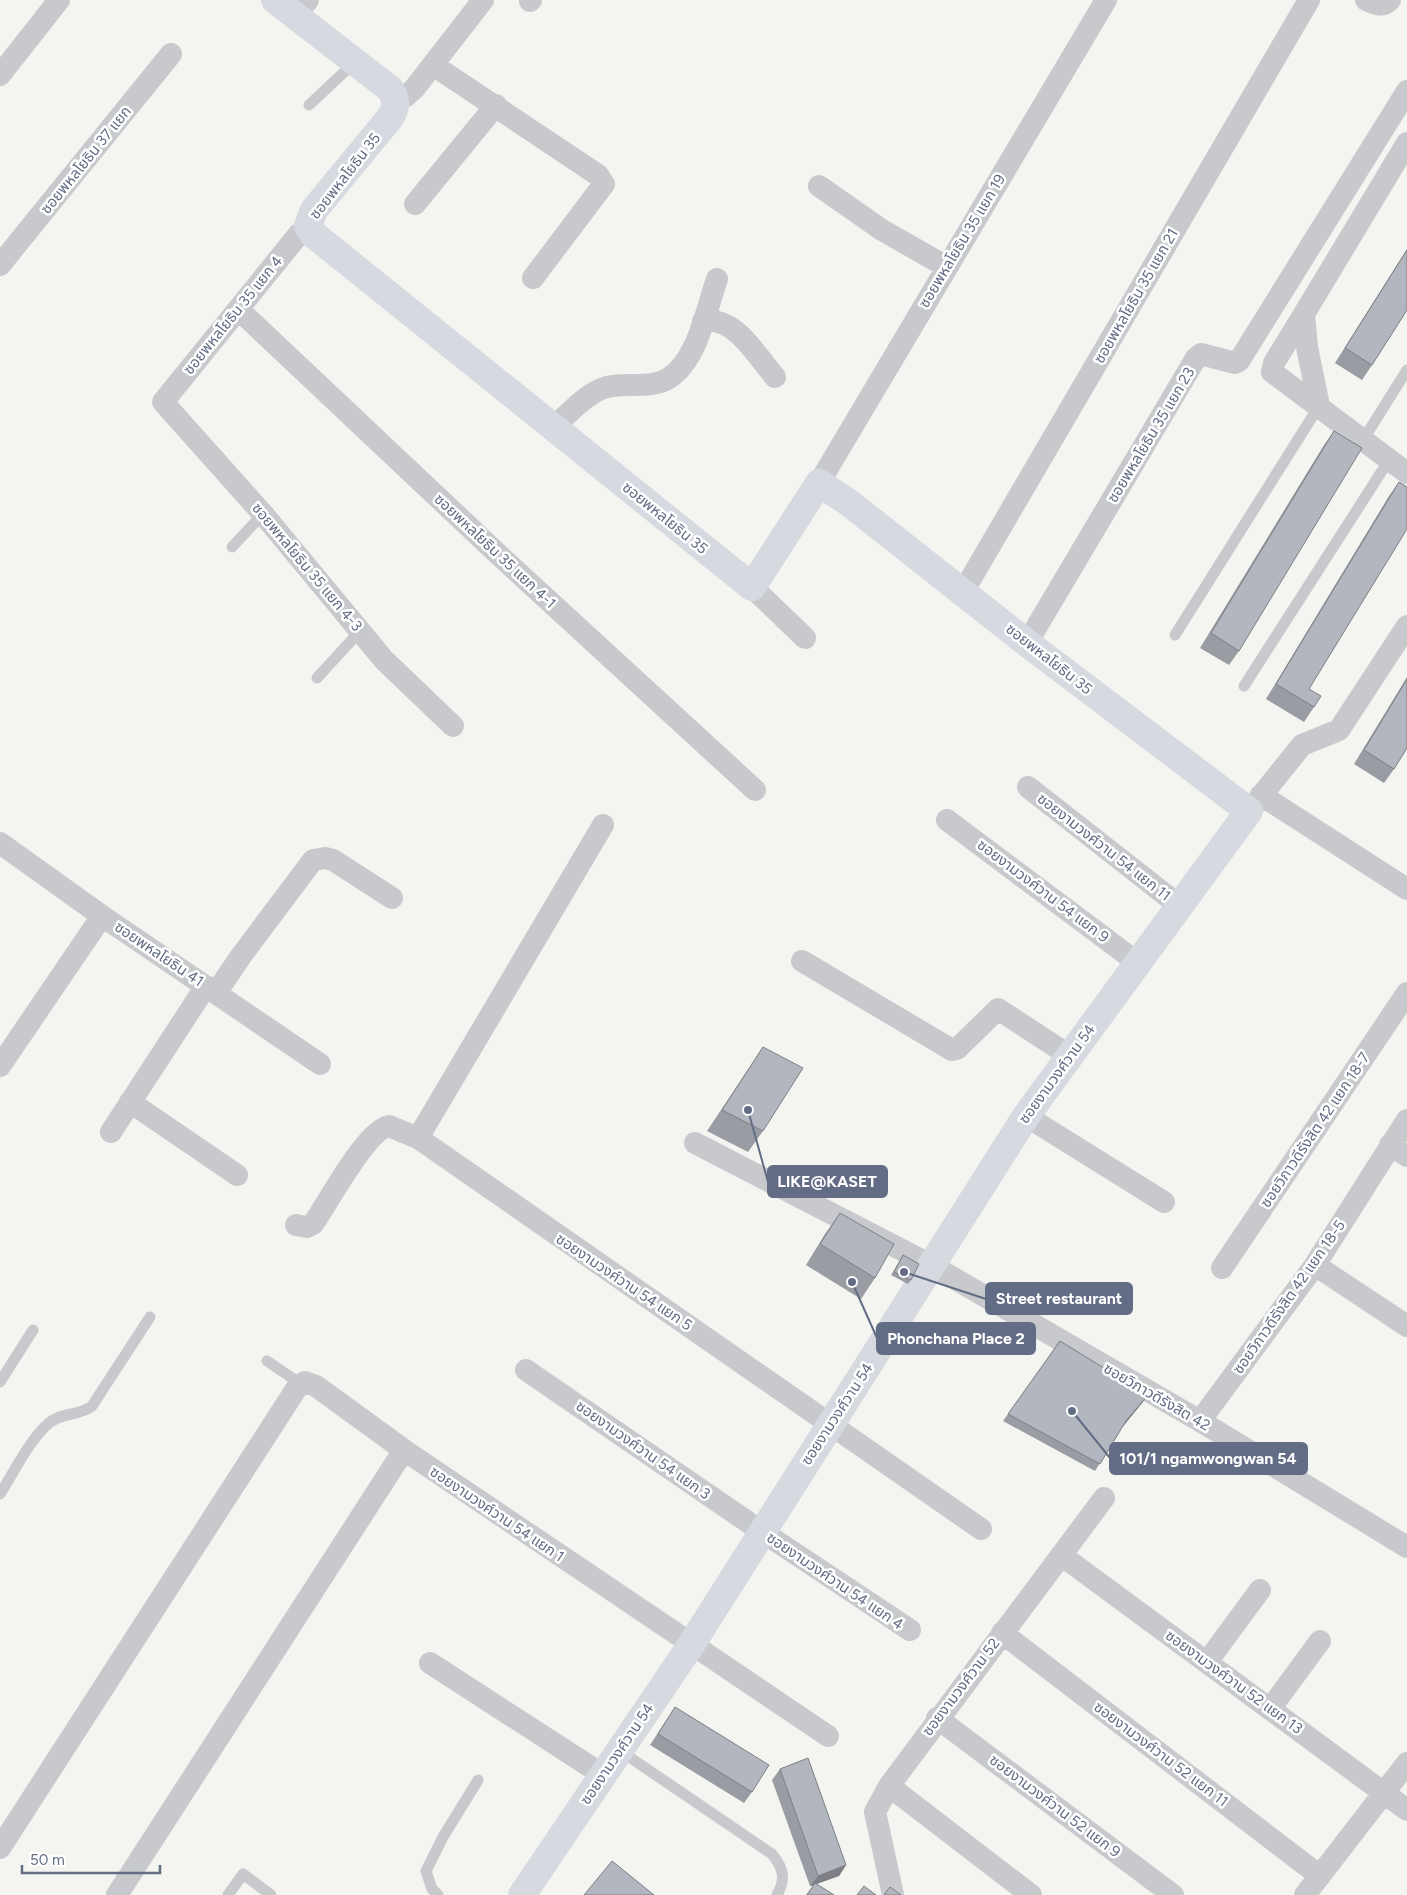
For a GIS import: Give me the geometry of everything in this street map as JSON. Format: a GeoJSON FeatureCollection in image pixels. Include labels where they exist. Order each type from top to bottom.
{"type":"FeatureCollection","features":[{"type":"Feature","properties":{"kind":"street"},"geometry":{"type":"LineString","coordinates":[[0,75],[59,0]]}},
{"type":"Feature","properties":{"kind":"street"},"geometry":{"type":"LineString","coordinates":[[293,5],[355,62],[390,88],[395,100],[406,96],[414,89],[483,0]]}},
{"type":"Feature","properties":{"kind":"street","name":"ซอยพหลโยธิน 35 แยก 19"},"geometry":{"type":"LineString","coordinates":[[819,483],[1106,0]]}},
{"type":"Feature","properties":{"kind":"street","name":"ซอยพหลโยธิน 35 แยก 21"},"geometry":{"type":"LineString","coordinates":[[963,592],[1309,0]]}},
{"type":"Feature","properties":{"kind":"street"},"geometry":{"type":"LineString","coordinates":[[1366,0],[1378,5],[1385,5],[1390,0]]}},
{"type":"Feature","properties":{"kind":"street","name":"ซอยพหลโยธิน 37 แยก"},"geometry":{"type":"LineString","coordinates":[[0,265],[172,54]]}},
{"type":"Feature","properties":{"kind":"street"},"geometry":{"type":"LineString","coordinates":[[432,64],[598,175],[604,184],[533,278]]}},
{"type":"Feature","properties":{"kind":"street","name":"ซอยพหลโยธิน 35 แยก 23"},"geometry":{"type":"LineString","coordinates":[[1028,643],[1196,358],[1201,354],[1235,363],[1239,361],[1407,91]]}},
{"type":"Feature","properties":{"kind":"street","name":"ซอยพหลโยธิน 35"},"geometry":{"type":"LineString","coordinates":[[395,100],[395,110],[314,210],[308,220],[309,228],[552,428],[752,587]]}},
{"type":"Feature","properties":{"kind":"street"},"geometry":{"type":"LineString","coordinates":[[415,204],[496,105]]}},
{"type":"Feature","properties":{"kind":"street"},"geometry":{"type":"LineString","coordinates":[[1407,143],[1272,369],[1273,373],[1407,473]]}},
{"type":"Feature","properties":{"kind":"street"},"geometry":{"type":"LineString","coordinates":[[819,186],[882,230],[947,267]]}},
{"type":"Feature","properties":{"kind":"street","name":"ซอยพหลโยธิน 35 แยก 4"},"geometry":{"type":"LineString","coordinates":[[164,405],[163,400],[299,234],[309,228]]}},
{"type":"Feature","properties":{"kind":"street"},"geometry":{"type":"LineString","coordinates":[[552,428],[579,403],[601,389],[659,384],[669,378],[689,356],[717,279]]}},
{"type":"Feature","properties":{"kind":"street","name":"ซอยพหลโยธิน 35 แยก 4-1"},"geometry":{"type":"LineString","coordinates":[[238,309],[500,556],[755,790]]}},
{"type":"Feature","properties":{"kind":"street"},"geometry":{"type":"LineString","coordinates":[[1304,314],[1307,347],[1319,406]]}},
{"type":"Feature","properties":{"kind":"street"},"geometry":{"type":"LineString","coordinates":[[703,321],[713,319],[723,322],[734,329],[775,377]]}},
{"type":"Feature","properties":{"kind":"street","name":"ซอยพหลโยธิน 35 แยก 4-3"},"geometry":{"type":"LineString","coordinates":[[164,405],[263,514],[384,660],[453,726]]}},
{"type":"Feature","properties":{"kind":"street"},"geometry":{"type":"LineString","coordinates":[[804,638],[752,587],[819,483]]}},
{"type":"Feature","properties":{"kind":"street","name":"ซอยพหลโยธิน 35"},"geometry":{"type":"LineString","coordinates":[[819,483],[848,502],[1028,643],[1255,803]]}},
{"type":"Feature","properties":{"kind":"street","name":"ซอยงามวงศ์วาน 54"},"geometry":{"type":"LineString","coordinates":[[522,1895],[690,1645],[1026,1116],[1181,907],[1255,803],[1302,746],[1339,730],[1407,626]]}},
{"type":"Feature","properties":{"kind":"street","name":"ซอยงามวงศ์วาน 54 แยก 11"},"geometry":{"type":"LineString","coordinates":[[1028,787],[1181,907]]}},
{"type":"Feature","properties":{"kind":"street"},"geometry":{"type":"LineString","coordinates":[[1255,803],[1407,889]]}},
{"type":"Feature","properties":{"kind":"street","name":"ซอยงามวงศ์วาน 54 แยก 9"},"geometry":{"type":"LineString","coordinates":[[947,820],[1138,963]]}},
{"type":"Feature","properties":{"kind":"street"},"geometry":{"type":"LineString","coordinates":[[418,1138],[603,825]]}},
{"type":"Feature","properties":{"kind":"street","name":"ซอยพหลโยธิน 41"},"geometry":{"type":"LineString","coordinates":[[0,844],[102,916],[320,1064]]}},
{"type":"Feature","properties":{"kind":"street"},"geometry":{"type":"LineString","coordinates":[[111,1132],[130,1102],[211,989],[241,956],[313,860],[325,858],[333,860],[392,898]]}},
{"type":"Feature","properties":{"kind":"street"},"geometry":{"type":"LineString","coordinates":[[0,1066],[102,916]]}},
{"type":"Feature","properties":{"kind":"street"},"geometry":{"type":"LineString","coordinates":[[802,960],[952,1050],[957,1049],[998,1008],[1070,1056]]}},
{"type":"Feature","properties":{"kind":"street","name":"ซอยวิภาวดีรังสิต 42 แยก 18-7"},"geometry":{"type":"LineString","coordinates":[[1222,1268],[1407,992]]}},
{"type":"Feature","properties":{"kind":"street"},"geometry":{"type":"LineString","coordinates":[[130,1102],[237,1175]]}},
{"type":"Feature","properties":{"kind":"street"},"geometry":{"type":"LineString","coordinates":[[1026,1116],[1164,1202]]}},
{"type":"Feature","properties":{"kind":"street","name":"ซอยวิภาวดีรังสิต 42 แยก 18-5"},"geometry":{"type":"LineString","coordinates":[[1200,1421],[1399,1150],[1407,1120]]}},
{"type":"Feature","properties":{"kind":"street","name":"ซอยงามวงศ์วาน 54 แยก 5"},"geometry":{"type":"LineString","coordinates":[[296,1225],[307,1227],[313,1224],[352,1162],[377,1131],[389,1126],[418,1138],[503,1199],[832,1424],[981,1529]]}},
{"type":"Feature","properties":{"kind":"street","name":"ซอยวิภาวดีรังสิต 42"},"geometry":{"type":"LineString","coordinates":[[695,1143],[931,1265],[1200,1421],[1407,1547]]}},
{"type":"Feature","properties":{"kind":"street"},"geometry":{"type":"LineString","coordinates":[[1315,1265],[1407,1326]]}},
{"type":"Feature","properties":{"kind":"street","name":"ซอยงามวงศ์วาน 54 แยก 3"},"geometry":{"type":"LineString","coordinates":[[526,1370],[761,1531]]}},
{"type":"Feature","properties":{"kind":"street"},"geometry":{"type":"LineString","coordinates":[[0,1848],[303,1383]]}},
{"type":"Feature","properties":{"kind":"street","name":"ซอยงามวงศ์วาน 54 แยก 1"},"geometry":{"type":"LineString","coordinates":[[303,1383],[316,1386],[404,1450],[690,1645],[828,1736]]}},
{"type":"Feature","properties":{"kind":"street"},"geometry":{"type":"LineString","coordinates":[[117,1895],[404,1450]]}},
{"type":"Feature","properties":{"kind":"street","name":"ซอยงามวงศ์วาน 52"},"geometry":{"type":"LineString","coordinates":[[893,1895],[875,1812],[889,1786],[937,1718],[1104,1498]]}},
{"type":"Feature","properties":{"kind":"street","name":"ซอยงามวงศ์วาน 54 แยก 4"},"geometry":{"type":"LineString","coordinates":[[761,1531],[910,1630]]}},
{"type":"Feature","properties":{"kind":"street","name":"ซอยงามวงศ์วาน 52 แยก 13"},"geometry":{"type":"LineString","coordinates":[[1061,1555],[1407,1810]]}},
{"type":"Feature","properties":{"kind":"street"},"geometry":{"type":"LineString","coordinates":[[1207,1662],[1260,1590]]}},
{"type":"Feature","properties":{"kind":"street","name":"ซอยงามวงศ์วาน 52 แยก 11"},"geometry":{"type":"LineString","coordinates":[[1002,1633],[1320,1876]]}},
{"type":"Feature","properties":{"kind":"street"},"geometry":{"type":"LineString","coordinates":[[1270,1709],[1320,1642]]}},
{"type":"Feature","properties":{"kind":"street"},"geometry":{"type":"LineString","coordinates":[[430,1664],[603,1775]]}},
{"type":"Feature","properties":{"kind":"street","name":"ซอยงามวงศ์วาน 52 แยก 9"},"geometry":{"type":"LineString","coordinates":[[937,1718],[1173,1895]]}},
{"type":"Feature","properties":{"kind":"street"},"geometry":{"type":"LineString","coordinates":[[1305,1895],[1407,1763]]}},
{"type":"Feature","properties":{"kind":"street"},"geometry":{"type":"LineString","coordinates":[[889,1786],[1031,1895]]}},
{"type":"Feature","properties":{"kind":"lane"},"geometry":{"type":"LineString","coordinates":[[309,105],[355,62]]}},
{"type":"Feature","properties":{"kind":"lane"},"geometry":{"type":"LineString","coordinates":[[1363,440],[1407,370]]}},
{"type":"Feature","properties":{"kind":"lane"},"geometry":{"type":"LineString","coordinates":[[1175,635],[1319,406]]}},
{"type":"Feature","properties":{"kind":"lane"},"geometry":{"type":"LineString","coordinates":[[1244,686],[1389,460]]}},
{"type":"Feature","properties":{"kind":"lane"},"geometry":{"type":"LineString","coordinates":[[232,547],[263,514]]}},
{"type":"Feature","properties":{"kind":"lane"},"geometry":{"type":"LineString","coordinates":[[317,678],[361,630]]}},
{"type":"Feature","properties":{"kind":"lane"},"geometry":{"type":"LineString","coordinates":[[0,1494],[36,1439],[50,1422],[62,1416],[86,1411],[92,1406],[150,1317]]}},
{"type":"Feature","properties":{"kind":"lane"},"geometry":{"type":"LineString","coordinates":[[0,1382],[33,1330]]}},
{"type":"Feature","properties":{"kind":"lane"},"geometry":{"type":"LineString","coordinates":[[267,1361],[303,1383]]}},
{"type":"Feature","properties":{"kind":"lane"},"geometry":{"type":"LineString","coordinates":[[620,1750],[772,1854],[781,1866],[784,1877],[784,1882],[777,1895]]}},
{"type":"Feature","properties":{"kind":"lane"},"geometry":{"type":"LineString","coordinates":[[438,1895],[432,1889],[426,1871],[443,1837],[478,1780]]}},
{"type":"Feature","properties":{"kind":"lane"},"geometry":{"type":"LineString","coordinates":[[228,1895],[243,1874],[271,1895]]}},
{"type":"Feature","properties":{"kind":"building"},"geometry":{"type":"Polygon","coordinates":[[[1407,250],[1407,310],[1372,365],[1345,348],[1407,250]]]}},
{"type":"Feature","properties":{"kind":"building"},"geometry":{"type":"Polygon","coordinates":[[[1334,431],[1362,448],[1239,651],[1211,633],[1334,431]]]}},
{"type":"Feature","properties":{"kind":"building"},"geometry":{"type":"Polygon","coordinates":[[[1399,482],[1407,487],[1407,529],[1309,689],[1321,696],[1314,707],[1276,684],[1399,482]]]}},
{"type":"Feature","properties":{"kind":"building"},"geometry":{"type":"Polygon","coordinates":[[[1407,679],[1407,748],[1394,769],[1364,750],[1407,679]]]}},
{"type":"Feature","properties":{"kind":"building"},"geometry":{"type":"Polygon","coordinates":[[[763,1047],[803,1068],[763,1131],[722,1110],[763,1047]]]}},
{"type":"Feature","properties":{"kind":"building"},"geometry":{"type":"Polygon","coordinates":[[[840,1213],[894,1244],[875,1278],[820,1244],[840,1213]]]}},
{"type":"Feature","properties":{"kind":"building"},"geometry":{"type":"Polygon","coordinates":[[[903,1255],[919,1264],[911,1280],[894,1272],[903,1255]]]}},
{"type":"Feature","properties":{"kind":"building"},"geometry":{"type":"Polygon","coordinates":[[[1060,1341],[1148,1395],[1126,1421],[1100,1464],[1008,1414],[1060,1341]]]}},
{"type":"Feature","properties":{"kind":"building"},"geometry":{"type":"Polygon","coordinates":[[[675,1707],[769,1765],[752,1792],[658,1734],[675,1707]]]}},
{"type":"Feature","properties":{"kind":"building"},"geometry":{"type":"Polygon","coordinates":[[[808,1758],[846,1865],[818,1876],[780,1769],[808,1758]]]}},
{"type":"Feature","properties":{"kind":"building"},"geometry":{"type":"Polygon","coordinates":[[[612,1861],[654,1895],[584,1895],[612,1861]]]}},
{"type":"Feature","properties":{"kind":"building"},"geometry":{"type":"Polygon","coordinates":[[[815,1883],[834,1895],[807,1895],[815,1883]]]}},
{"type":"Feature","properties":{"kind":"building"},"geometry":{"type":"Polygon","coordinates":[[[864,1886],[876,1895],[857,1895],[864,1886]]]}},
{"type":"Feature","properties":{"kind":"building"},"geometry":{"type":"Polygon","coordinates":[[[890,1887],[901,1895],[884,1895],[890,1887]]]}},
{"type":"Feature","properties":{"kind":"place","name":"LIKE@KASET"},"geometry":{"type":"Point","coordinates":[748,1110]}},
{"type":"Feature","properties":{"kind":"place","name":"Street restaurant"},"geometry":{"type":"Point","coordinates":[904,1272]}},
{"type":"Feature","properties":{"kind":"place","name":"Phonchana Place 2"},"geometry":{"type":"Point","coordinates":[852,1282]}},
{"type":"Feature","properties":{"kind":"place","name":"101/1 ngamwongwan 54"},"geometry":{"type":"Point","coordinates":[1072,1411]}}]}
